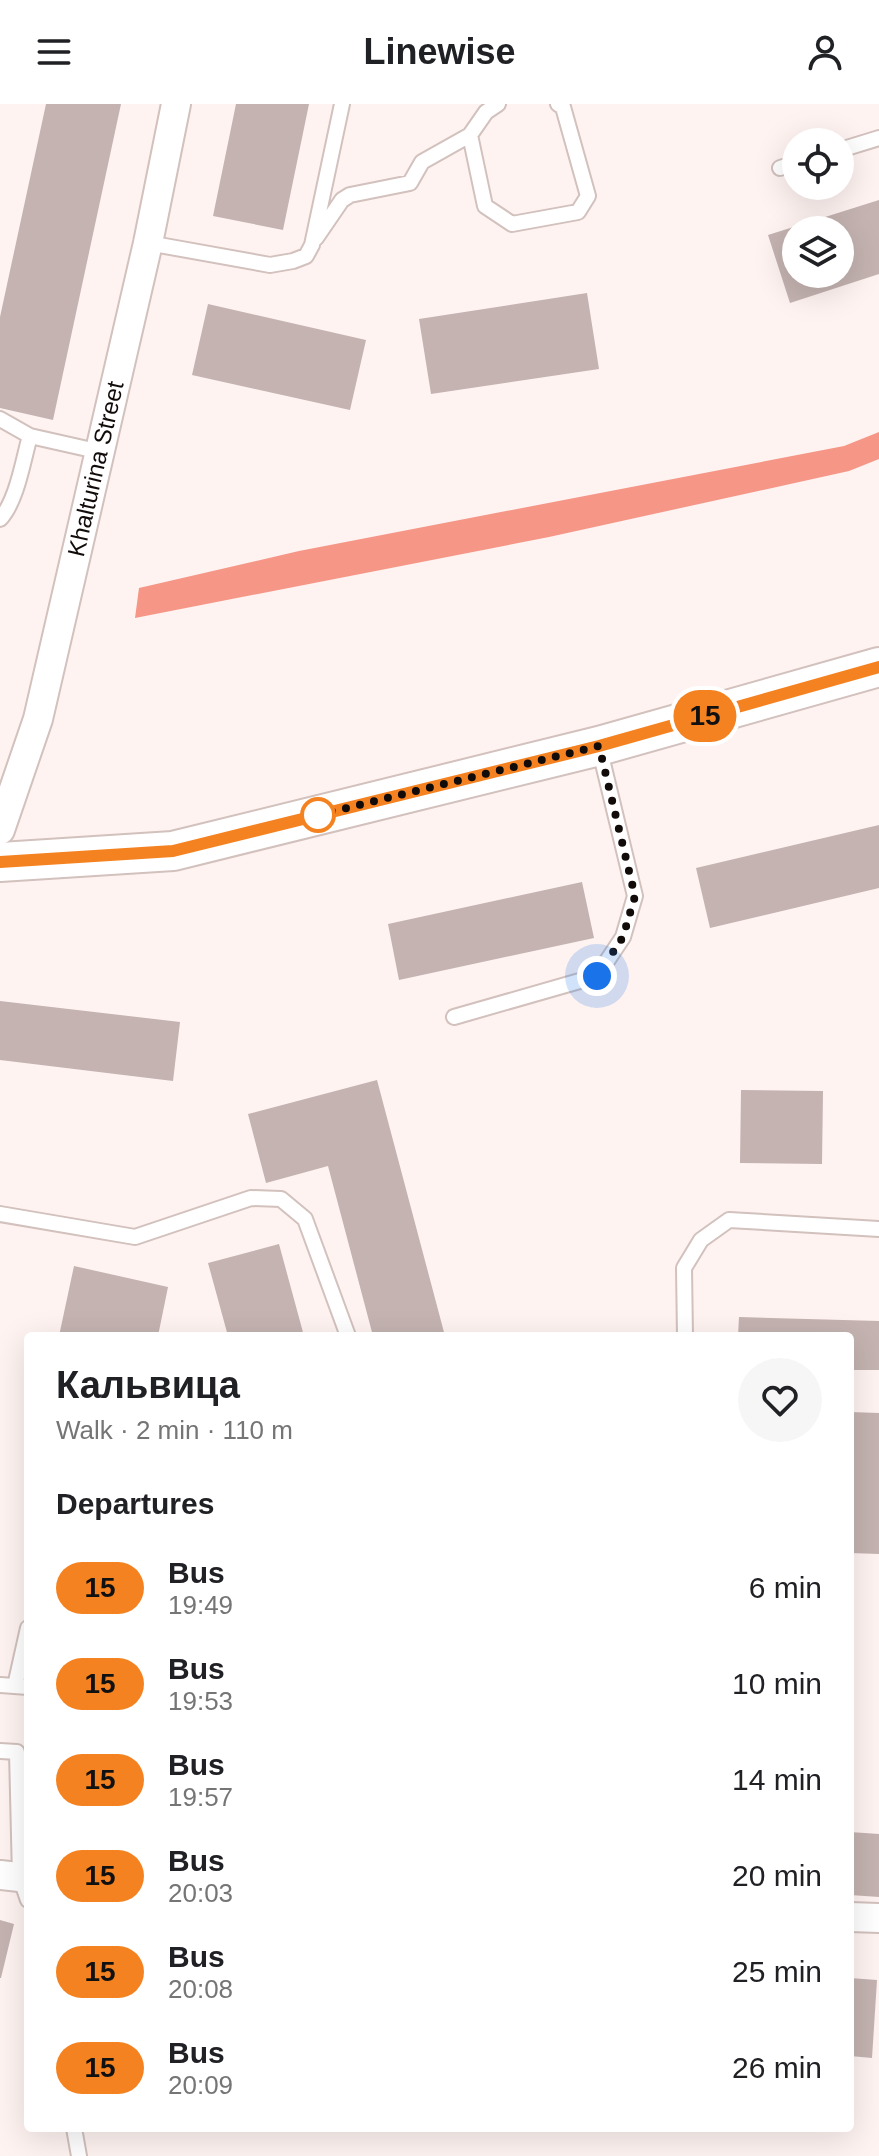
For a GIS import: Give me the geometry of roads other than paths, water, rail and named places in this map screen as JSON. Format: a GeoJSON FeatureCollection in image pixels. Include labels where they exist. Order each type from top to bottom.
{"type":"FeatureCollection","features":[{"type":"Feature","properties":{"kind":"street","name":"Khalturina Street"},"geometry":{"type":"LineString","coordinates":[[0,830],[38,719],[148,243],[176,104]]}},
{"type":"Feature","properties":{"kind":"street"},"geometry":{"type":"LineString","coordinates":[[0,862],[173,851],[599,746],[879,667]]}},
{"type":"Feature","properties":{"kind":"street"},"geometry":{"type":"LineString","coordinates":[[854,1917],[879,1918]]}},
{"type":"Feature","properties":{"kind":"lane"},"geometry":{"type":"LineString","coordinates":[[312,245],[342,104]]}},
{"type":"Feature","properties":{"kind":"lane"},"geometry":{"type":"LineString","coordinates":[[148,243],[270,265],[306,256],[342,200],[350,195],[410,183],[422,162],[470,135],[486,112],[498,104]]}},
{"type":"Feature","properties":{"kind":"lane"},"geometry":{"type":"LineString","coordinates":[[470,135],[485,206],[512,224],[578,212],[588,196],[563,107],[558,104]]}},
{"type":"Feature","properties":{"kind":"lane"},"geometry":{"type":"LineString","coordinates":[[854,146],[879,138]]}},
{"type":"Feature","properties":{"kind":"lane"},"geometry":{"type":"LineString","coordinates":[[0,419],[30,436],[101,452]]}},
{"type":"Feature","properties":{"kind":"lane"},"geometry":{"type":"LineString","coordinates":[[0,519],[14,493],[30,436]]}},
{"type":"Feature","properties":{"kind":"lane"},"geometry":{"type":"LineString","coordinates":[[454,1017],[597,976],[623,937],[635,896],[599,746]]}},
{"type":"Feature","properties":{"kind":"lane"},"geometry":{"type":"LineString","coordinates":[[0,1214],[135,1237],[251,1198],[281,1199],[305,1219],[347,1332]]}},
{"type":"Feature","properties":{"kind":"lane"},"geometry":{"type":"LineString","coordinates":[[685,1332],[684,1268],[701,1240],[729,1220],[879,1229]]}},
{"type":"Feature","properties":{"kind":"lane"},"geometry":{"type":"LineString","coordinates":[[14,1686],[24,1645]]}},
{"type":"Feature","properties":{"kind":"lane"},"geometry":{"type":"LineString","coordinates":[[0,1751],[23,1752],[19,1882]]}},
{"type":"Feature","properties":{"kind":"lane"},"geometry":{"type":"LineString","coordinates":[[75,2132],[79,2156]]}}]}
